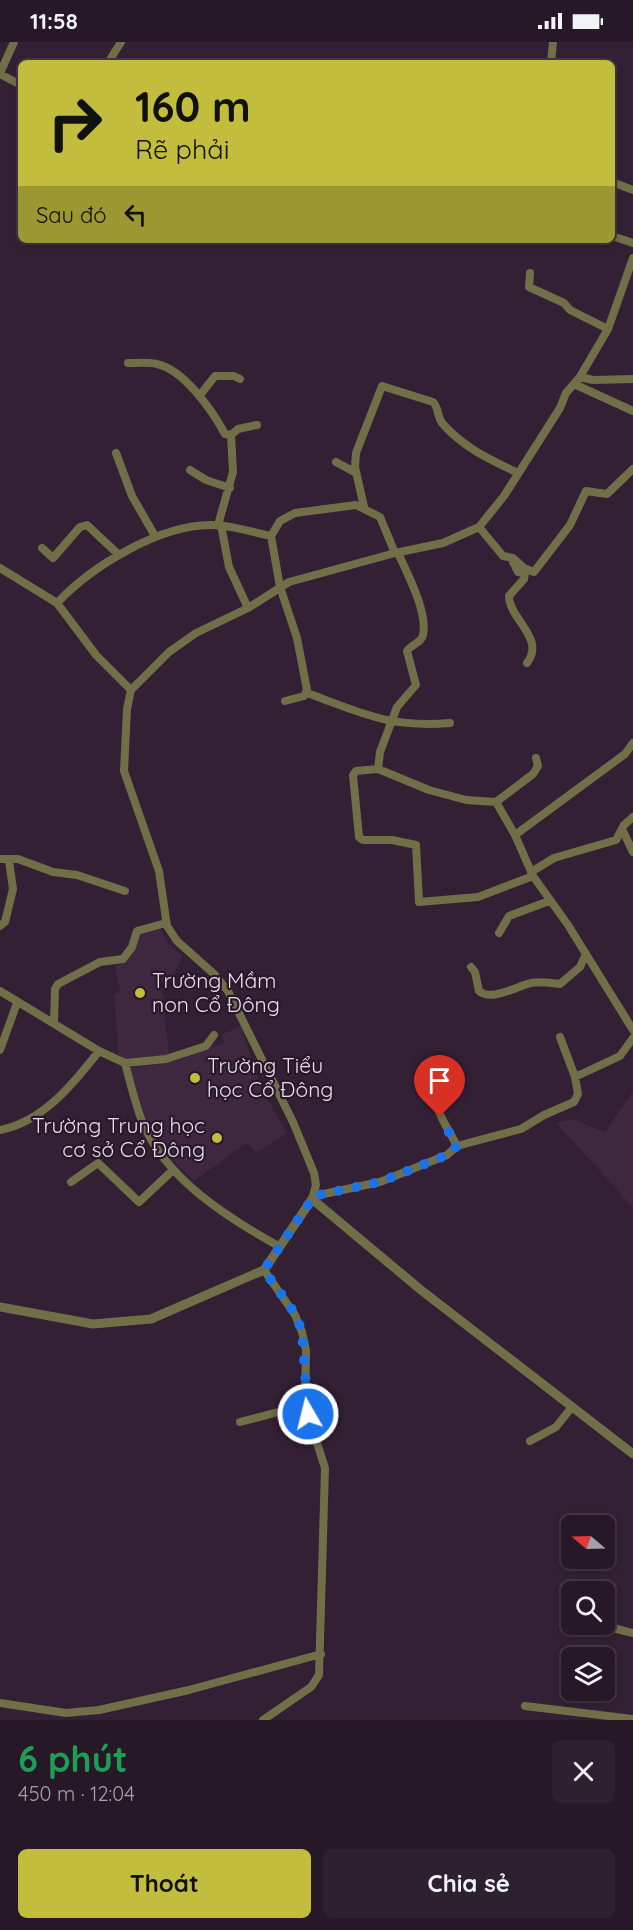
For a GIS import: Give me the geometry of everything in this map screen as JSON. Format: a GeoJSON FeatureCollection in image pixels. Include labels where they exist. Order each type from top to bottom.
{"type":"FeatureCollection","features":[{"type":"Feature","properties":{"kind":"street"},"geometry":{"type":"LineString","coordinates":[[14,42],[0,74],[18,83]]}},
{"type":"Feature","properties":{"kind":"street"},"geometry":{"type":"LineString","coordinates":[[110,60],[121,42]]}},
{"type":"Feature","properties":{"kind":"street"},"geometry":{"type":"LineString","coordinates":[[551,60],[553,42]]}},
{"type":"Feature","properties":{"kind":"street"},"geometry":{"type":"LineString","coordinates":[[615,183],[633,190]]}},
{"type":"Feature","properties":{"kind":"street"},"geometry":{"type":"LineString","coordinates":[[615,237],[633,243]]}},
{"type":"Feature","properties":{"kind":"street"},"geometry":{"type":"LineString","coordinates":[[5,1309],[69,1322],[93,1324],[138,1322],[168,1313],[264,1270],[313,1198],[314,1173],[293,1122],[228,991],[214,974],[177,941],[166,923],[159,871],[124,771],[127,709],[131,690],[169,652],[196,633],[249,608],[280,587],[396,553],[443,543],[479,527],[518,473],[608,329],[633,258]]}},
{"type":"Feature","properties":{"kind":"street"},"geometry":{"type":"LineString","coordinates":[[530,273],[527,284],[529,287],[564,303],[570,310],[608,329]]}},
{"type":"Feature","properties":{"kind":"street"},"geometry":{"type":"LineString","coordinates":[[128,363],[160,364],[200,396],[225,434],[231,435]]}},
{"type":"Feature","properties":{"kind":"street"},"geometry":{"type":"LineString","coordinates":[[200,396],[214,376],[234,375],[240,379]]}},
{"type":"Feature","properties":{"kind":"street"},"geometry":{"type":"LineString","coordinates":[[576,382],[580,377],[593,380],[633,379]]}},
{"type":"Feature","properties":{"kind":"street"},"geometry":{"type":"LineString","coordinates":[[576,382],[633,411]]}},
{"type":"Feature","properties":{"kind":"street"},"geometry":{"type":"LineString","coordinates":[[364,507],[355,461],[360,440],[383,386],[435,403],[438,417],[463,445],[518,473]]}},
{"type":"Feature","properties":{"kind":"street"},"geometry":{"type":"LineString","coordinates":[[231,435],[238,429],[256,425]]}},
{"type":"Feature","properties":{"kind":"street"},"geometry":{"type":"LineString","coordinates":[[231,435],[234,456],[230,488],[219,525],[229,567],[249,608]]}},
{"type":"Feature","properties":{"kind":"street"},"geometry":{"type":"LineString","coordinates":[[116,453],[132,495],[155,536]]}},
{"type":"Feature","properties":{"kind":"street"},"geometry":{"type":"LineString","coordinates":[[336,462],[356,473]]}},
{"type":"Feature","properties":{"kind":"street"},"geometry":{"type":"LineString","coordinates":[[479,527],[503,556],[513,558],[524,568],[534,572],[570,525],[586,491],[607,494],[633,469]]}},
{"type":"Feature","properties":{"kind":"street"},"geometry":{"type":"LineString","coordinates":[[190,470],[206,480],[230,488]]}},
{"type":"Feature","properties":{"kind":"street"},"geometry":{"type":"LineString","coordinates":[[307,693],[297,638],[280,587],[271,536],[280,521],[291,514],[335,506],[364,507],[380,517],[418,599],[424,633],[421,639],[408,650],[416,685],[398,707],[380,752],[378,769]]}},
{"type":"Feature","properties":{"kind":"street"},"geometry":{"type":"LineString","coordinates":[[42,548],[54,558],[80,528],[87,525],[119,555]]}},
{"type":"Feature","properties":{"kind":"street"},"geometry":{"type":"LineString","coordinates":[[57,603],[89,575],[119,555],[155,536],[219,525],[271,536]]}},
{"type":"Feature","properties":{"kind":"street"},"geometry":{"type":"LineString","coordinates":[[509,558],[518,572],[525,574],[524,579],[509,596],[509,604],[531,634],[530,659],[527,663]]}},
{"type":"Feature","properties":{"kind":"street"},"geometry":{"type":"LineString","coordinates":[[0,568],[57,603],[96,655],[131,690]]}},
{"type":"Feature","properties":{"kind":"street"},"geometry":{"type":"LineString","coordinates":[[285,701],[307,693],[392,723],[421,726],[450,723]]}},
{"type":"Feature","properties":{"kind":"street"},"geometry":{"type":"LineString","coordinates":[[515,835],[625,754],[633,743]]}},
{"type":"Feature","properties":{"kind":"street"},"geometry":{"type":"LineString","coordinates":[[536,758],[537,766],[533,774],[496,802],[466,800],[429,790],[378,769],[356,771],[353,775],[359,837],[363,840],[392,840],[416,845],[419,902],[478,897],[532,874],[554,858],[616,840],[633,817]]}},
{"type":"Feature","properties":{"kind":"street"},"geometry":{"type":"LineString","coordinates":[[496,802],[515,835],[532,874],[568,925],[585,957],[633,1030]]}},
{"type":"Feature","properties":{"kind":"street"},"geometry":{"type":"LineString","coordinates":[[622,829],[633,852]]}},
{"type":"Feature","properties":{"kind":"street"},"geometry":{"type":"LineString","coordinates":[[0,859],[9,861],[18,859],[52,872],[77,875],[125,891]]}},
{"type":"Feature","properties":{"kind":"street"},"geometry":{"type":"LineString","coordinates":[[0,926],[5,922],[13,889],[9,861]]}},
{"type":"Feature","properties":{"kind":"street"},"geometry":{"type":"LineString","coordinates":[[499,933],[509,916],[549,901]]}},
{"type":"Feature","properties":{"kind":"street"},"geometry":{"type":"LineString","coordinates":[[54,1023],[55,989],[58,984],[100,962],[123,959],[132,947],[137,931],[166,923]]}},
{"type":"Feature","properties":{"kind":"street"},"geometry":{"type":"LineString","coordinates":[[471,967],[475,972],[479,991],[488,995],[517,989],[531,983],[560,984],[580,967],[585,957]]}},
{"type":"Feature","properties":{"kind":"street"},"geometry":{"type":"LineString","coordinates":[[0,991],[99,1051],[125,1063],[182,1055],[206,1046],[214,1035]]}},
{"type":"Feature","properties":{"kind":"street"},"geometry":{"type":"LineString","coordinates":[[0,1050],[17,1003]]}},
{"type":"Feature","properties":{"kind":"street"},"geometry":{"type":"LineString","coordinates":[[313,1198],[380,1182],[447,1155],[457,1146],[521,1129],[544,1114],[574,1102],[578,1094],[575,1077],[560,1038]]}},
{"type":"Feature","properties":{"kind":"street"},"geometry":{"type":"LineString","coordinates":[[575,1077],[620,1056],[633,1038]]}},
{"type":"Feature","properties":{"kind":"street"},"geometry":{"type":"LineString","coordinates":[[0,1130],[15,1125],[51,1104],[71,1086],[99,1051]]}},
{"type":"Feature","properties":{"kind":"street"},"geometry":{"type":"LineString","coordinates":[[125,1063],[142,1121],[173,1170],[212,1205],[280,1247]]}},
{"type":"Feature","properties":{"kind":"street"},"geometry":{"type":"LineString","coordinates":[[436,1080],[436,1101],[440,1117],[457,1146]]}},
{"type":"Feature","properties":{"kind":"street"},"geometry":{"type":"LineString","coordinates":[[71,1182],[98,1163],[139,1202],[173,1170]]}},
{"type":"Feature","properties":{"kind":"street"},"geometry":{"type":"LineString","coordinates":[[313,1198],[421,1290],[633,1454]]}},
{"type":"Feature","properties":{"kind":"street"},"geometry":{"type":"LineString","coordinates":[[263,1720],[311,1687],[319,1675],[325,1468],[306,1405],[306,1350],[302,1332],[296,1315],[264,1270]]}},
{"type":"Feature","properties":{"kind":"street"},"geometry":{"type":"LineString","coordinates":[[240,1422],[306,1405]]}},
{"type":"Feature","properties":{"kind":"street"},"geometry":{"type":"LineString","coordinates":[[530,1441],[556,1427],[572,1407]]}},
{"type":"Feature","properties":{"kind":"street"},"geometry":{"type":"LineString","coordinates":[[617,1629],[633,1634]]}},
{"type":"Feature","properties":{"kind":"street"},"geometry":{"type":"LineString","coordinates":[[0,1702],[66,1713],[99,1710],[189,1690],[321,1654]]}},
{"type":"Feature","properties":{"kind":"street"},"geometry":{"type":"LineString","coordinates":[[525,1706],[633,1719]]}},
{"type":"Feature","properties":{"kind":"street"},"geometry":{"type":"LineString","coordinates":[[99,1710],[99,1720]]}},
{"type":"Feature","properties":{"kind":"shaded area","name":"Trường Mầm non Cổ Đông"},"geometry":{"type":"Polygon","coordinates":[[[159,927],[169,944],[183,956],[170,981],[161,981],[169,1056],[119,1059],[114,994],[120,992],[115,966],[128,958],[136,935],[159,927]]]}},
{"type":"Feature","properties":{"kind":"shaded area"},"geometry":{"type":"Polygon","coordinates":[[[241,1026],[261,1088],[287,1133],[256,1153],[247,1143],[194,1181],[162,1149],[150,1130],[129,1068],[177,1061],[224,1043],[221,1035],[241,1026]]]}},
{"type":"Feature","properties":{"kind":"shaded area"},"geometry":{"type":"Polygon","coordinates":[[[633,1091],[633,1207],[556,1123],[572,1119],[605,1132],[633,1091]]]}},
{"type":"Feature","properties":{"kind":"place","name":"Trường Mầm non Cổ Đông"},"geometry":{"type":"Point","coordinates":[140,993]}},
{"type":"Feature","properties":{"kind":"place","name":"Trường Tiểu học Cổ Đông"},"geometry":{"type":"Point","coordinates":[195,1078]}},
{"type":"Feature","properties":{"kind":"place","name":"Trường Trung học cơ sở Cổ Đông"},"geometry":{"type":"Point","coordinates":[217,1138]}},
{"type":"Feature","properties":{"kind":"route"},"geometry":{"type":"LineString","coordinates":[[308,1414],[304,1385],[305,1340],[296,1315],[264,1270],[273,1260],[314,1196],[364,1187],[447,1155],[457,1146],[440,1117]]}}]}
